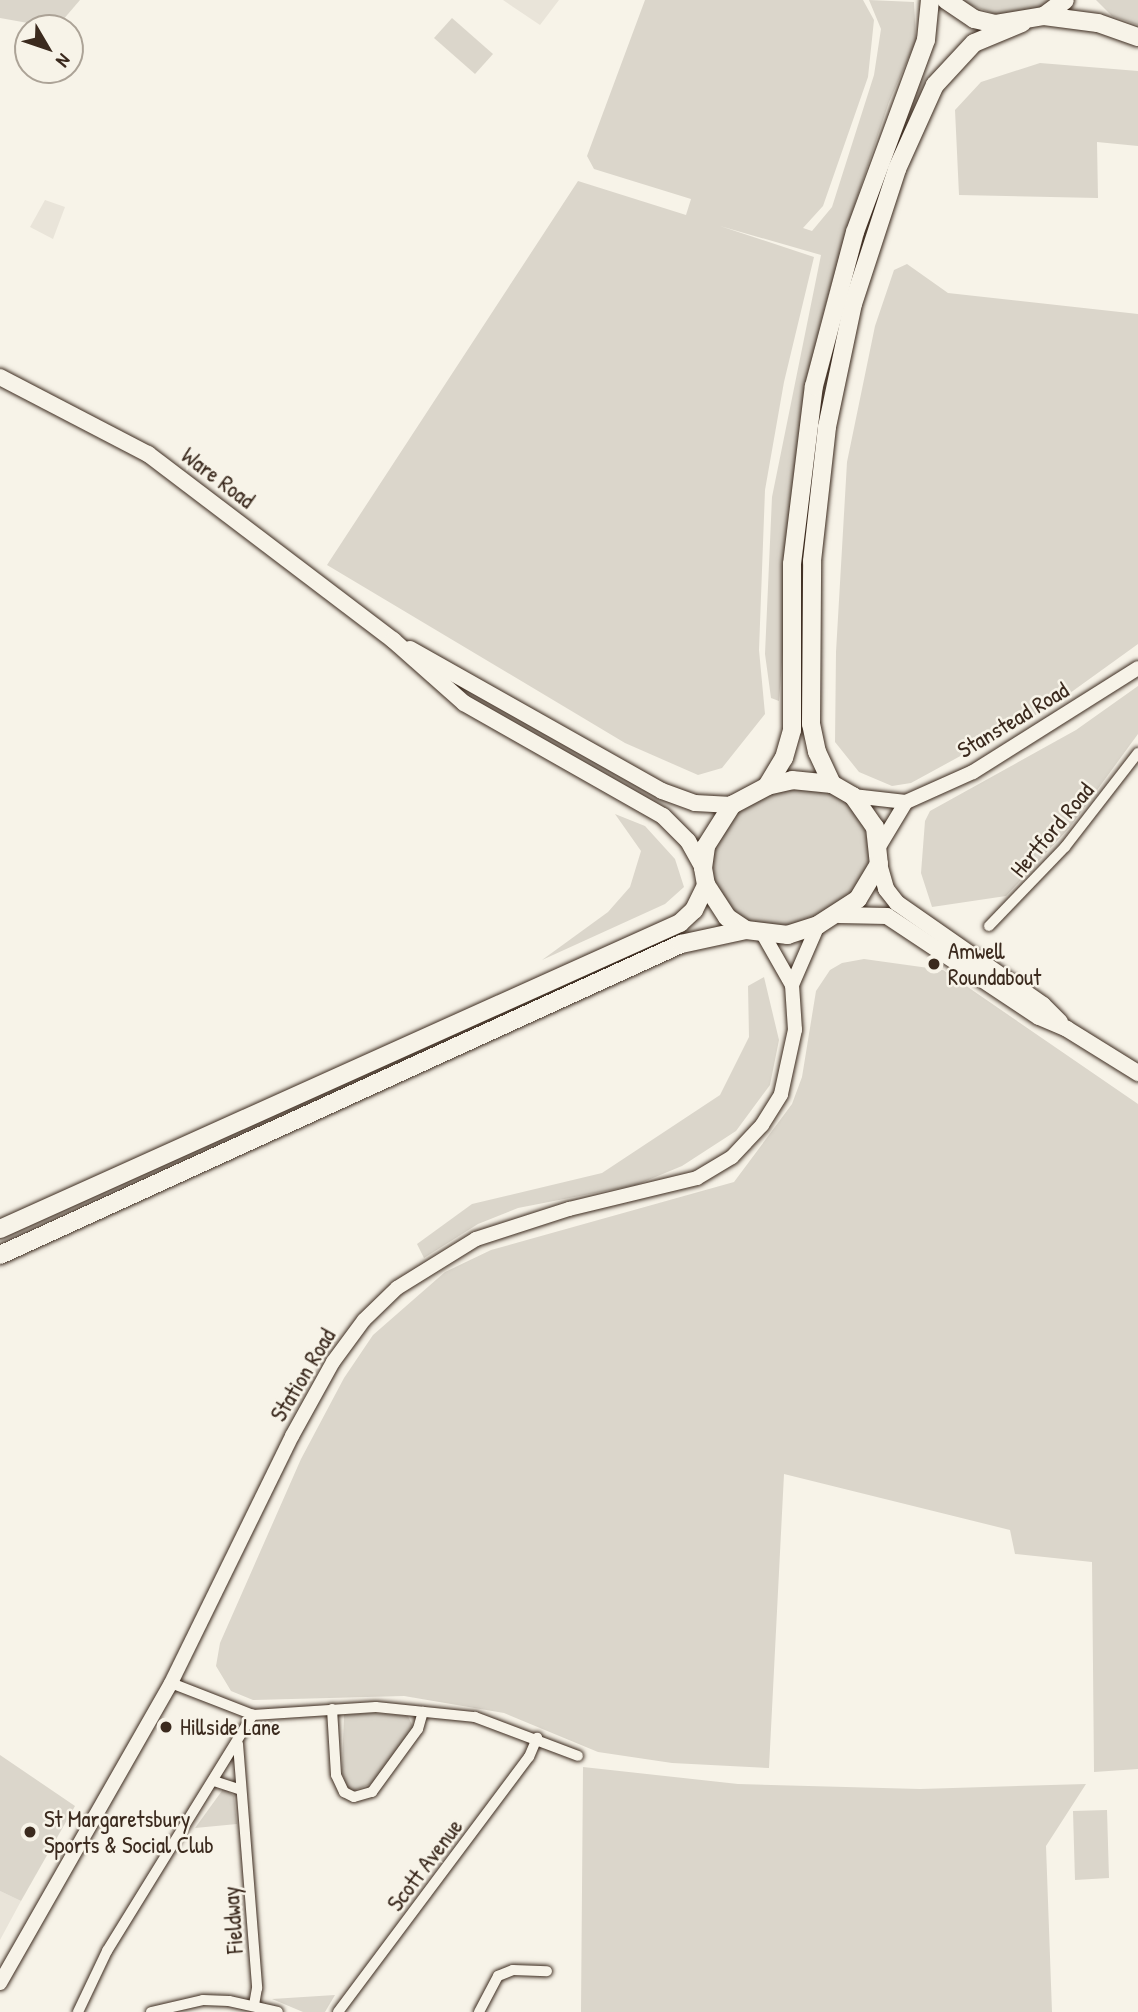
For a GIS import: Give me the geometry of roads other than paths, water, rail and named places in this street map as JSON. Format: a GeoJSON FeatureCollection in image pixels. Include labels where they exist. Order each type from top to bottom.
{"type":"FeatureCollection","features":[{"type":"Feature","properties":{"kind":"highway"},"geometry":{"type":"LineString","coordinates":[[767,786],[784,758],[792,730],[792,564],[814,386],[855,232],[926,40],[930,0]]}},
{"type":"Feature","properties":{"kind":"highway"},"geometry":{"type":"LineString","coordinates":[[946,0],[974,19],[1022,23]]}},
{"type":"Feature","properties":{"kind":"highway"},"geometry":{"type":"LineString","coordinates":[[832,784],[817,752],[811,724],[812,561],[827,427],[853,304],[897,169],[935,85],[974,43],[1044,16],[1065,0]]}},
{"type":"Feature","properties":{"kind":"highway"},"geometry":{"type":"LineString","coordinates":[[1044,16],[1098,23],[1138,37]]}},
{"type":"Feature","properties":{"kind":"highway"},"geometry":{"type":"LineString","coordinates":[[0,1230],[680,923],[694,910],[705,876],[706,846],[732,805],[767,786],[792,780],[832,784],[853,796],[875,827],[880,845],[879,864],[858,899],[839,915],[788,935],[755,932],[681,944],[0,1255]]}},
{"type":"Feature","properties":{"kind":"highway"},"geometry":{"type":"LineString","coordinates":[[705,876],[727,917],[755,932]]}},
{"type":"Feature","properties":{"kind":"main road","name":"Ware Road"},"geometry":{"type":"LineString","coordinates":[[0,377],[148,454],[393,640],[431,677],[476,710],[663,816],[688,841],[705,876]]}},
{"type":"Feature","properties":{"kind":"main road","name":"Ware Road"},"geometry":{"type":"LineString","coordinates":[[393,640],[662,792],[695,803],[732,805]]}},
{"type":"Feature","properties":{"kind":"main road","name":"Stanstead Road"},"geometry":{"type":"LineString","coordinates":[[906,802],[1018,746],[1138,668]]}},
{"type":"Feature","properties":{"kind":"main road"},"geometry":{"type":"LineString","coordinates":[[853,796],[906,802],[880,845]]}},
{"type":"Feature","properties":{"kind":"main road"},"geometry":{"type":"LineString","coordinates":[[879,864],[882,881],[897,903],[1043,1005],[1067,1029]]}},
{"type":"Feature","properties":{"kind":"main road"},"geometry":{"type":"LineString","coordinates":[[839,915],[887,916],[1039,1017],[1067,1029],[1138,1073]]}},
{"type":"Feature","properties":{"kind":"main road","name":"Station Road"},"geometry":{"type":"LineString","coordinates":[[0,1983],[171,1683],[292,1436],[364,1320],[397,1288],[477,1239],[569,1209],[696,1178],[732,1157],[762,1125],[781,1094],[794,1040],[792,985],[818,925]]}},
{"type":"Feature","properties":{"kind":"main road","name":"Station Road"},"geometry":{"type":"LineString","coordinates":[[755,932],[792,985]]}},
{"type":"Feature","properties":{"kind":"street","name":"Hertford Road"},"geometry":{"type":"LineString","coordinates":[[989,926],[1065,847],[1138,753]]}},
{"type":"Feature","properties":{"kind":"street"},"geometry":{"type":"LineString","coordinates":[[171,1683],[253,1714],[376,1707],[475,1717],[537,1738],[578,1756]]}},
{"type":"Feature","properties":{"kind":"street"},"geometry":{"type":"LineString","coordinates":[[332,1709],[336,1775],[344,1792],[354,1797],[372,1792],[418,1729],[423,1712]]}},
{"type":"Feature","properties":{"kind":"street"},"geometry":{"type":"LineString","coordinates":[[78,2012],[107,1951],[238,1743],[253,1714]]}},
{"type":"Feature","properties":{"kind":"street","name":"Scott Avenue"},"geometry":{"type":"LineString","coordinates":[[338,2012],[529,1757],[537,1738]]}},
{"type":"Feature","properties":{"kind":"street","name":"Fieldway"},"geometry":{"type":"LineString","coordinates":[[238,1743],[255,1953],[254,2005]]}},
{"type":"Feature","properties":{"kind":"street"},"geometry":{"type":"LineString","coordinates":[[214,1781],[241,1790]]}},
{"type":"Feature","properties":{"kind":"street"},"geometry":{"type":"LineString","coordinates":[[479,2012],[498,1976],[513,1970],[547,1970]]}},
{"type":"Feature","properties":{"kind":"street"},"geometry":{"type":"LineString","coordinates":[[151,2012],[203,2000],[254,2005],[278,2012]]}},
{"type":"Feature","properties":{"kind":"place","name":"Amwell Roundabout"},"geometry":{"type":"Point","coordinates":[934,964]}},
{"type":"Feature","properties":{"kind":"place","name":"Hillside Lane"},"geometry":{"type":"Point","coordinates":[166,1727]}},
{"type":"Feature","properties":{"kind":"place","name":"St Margaretsbury Sports & Social Club"},"geometry":{"type":"Point","coordinates":[30,1832]}}]}
